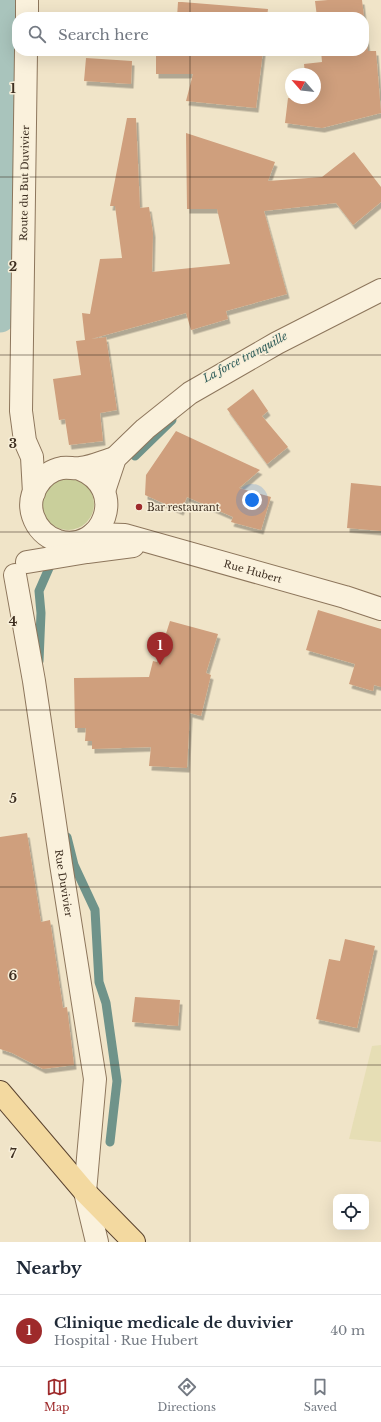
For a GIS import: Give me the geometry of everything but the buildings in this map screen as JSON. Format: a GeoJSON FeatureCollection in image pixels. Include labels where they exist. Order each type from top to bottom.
{"type":"FeatureCollection","features":[{"type":"Feature","properties":{"kind":"main road"},"geometry":{"type":"LineString","coordinates":[[0,1092],[85,1192],[134,1242]]}},
{"type":"Feature","properties":{"kind":"street"},"geometry":{"type":"LineString","coordinates":[[27,0],[27,12]]}},
{"type":"Feature","properties":{"kind":"street","name":"Route du But Duvivier"},"geometry":{"type":"LineString","coordinates":[[26,56],[21,411],[25,441],[32,457],[34,493]]}},
{"type":"Feature","properties":{"kind":"street"},"geometry":{"type":"LineString","coordinates":[[14,575],[66,543],[80,540],[94,534],[104,518],[106,509],[105,495],[115,458],[145,429],[190,393],[277,343],[381,290]]}},
{"type":"Feature","properties":{"kind":"street"},"geometry":{"type":"LineString","coordinates":[[32,457],[88,472],[94,477],[100,483],[125,535]]}},
{"type":"Feature","properties":{"kind":"street"},"geometry":{"type":"LineString","coordinates":[[66,543],[49,537],[39,528],[33,516],[32,508],[34,493],[42,479],[48,474],[115,458]]}},
{"type":"Feature","properties":{"kind":"street","name":"Rue Duvivier"},"geometry":{"type":"LineString","coordinates":[[33,516],[14,575],[34,681],[60,864],[95,1079],[85,1192],[97,1242]]}},
{"type":"Feature","properties":{"kind":"street","name":"Rue Hubert"},"geometry":{"type":"LineString","coordinates":[[94,534],[125,535],[345,597],[381,609]]}},
{"type":"Feature","properties":{"kind":"street"},"geometry":{"type":"LineString","coordinates":[[14,575],[87,552],[156,544]]}},
{"type":"Feature","properties":{"kind":"shaded area"},"geometry":{"type":"Polygon","coordinates":[[[381,1045],[381,1142],[349,1139],[372,1046],[381,1045]]]}},
{"type":"Feature","properties":{"kind":"green space"},"geometry":{"type":"Polygon","coordinates":[[[68,478],[78,480],[86,486],[92,494],[94,504],[92,514],[86,522],[78,528],[68,530],[58,528],[50,522],[44,514],[42,504],[44,494],[50,486],[58,480],[68,478]]]}},
{"type":"Feature","properties":{"kind":"waterway"},"geometry":{"type":"LineString","coordinates":[[12,0],[12,12]]}},
{"type":"Feature","properties":{"kind":"waterway"},"geometry":{"type":"LineString","coordinates":[[0,317],[13,82],[13,56]]}},
{"type":"Feature","properties":{"kind":"waterway","name":"La force tranquille"},"geometry":{"type":"LineString","coordinates":[[135,456],[172,420]]}},
{"type":"Feature","properties":{"kind":"waterway"},"geometry":{"type":"LineString","coordinates":[[39,661],[41,613],[39,591],[53,559]]}},
{"type":"Feature","properties":{"kind":"waterway"},"geometry":{"type":"LineString","coordinates":[[67,837],[74,865],[95,910],[99,982],[106,1003],[117,1081],[110,1142]]}},
{"type":"Feature","properties":{"kind":"place","name":"Bar restaurant"},"geometry":{"type":"Point","coordinates":[139,507]}},
{"type":"Feature","properties":{"kind":"place","name":"Clinique medicale de duvivier"},"geometry":{"type":"Point","coordinates":[160,665]}}]}
